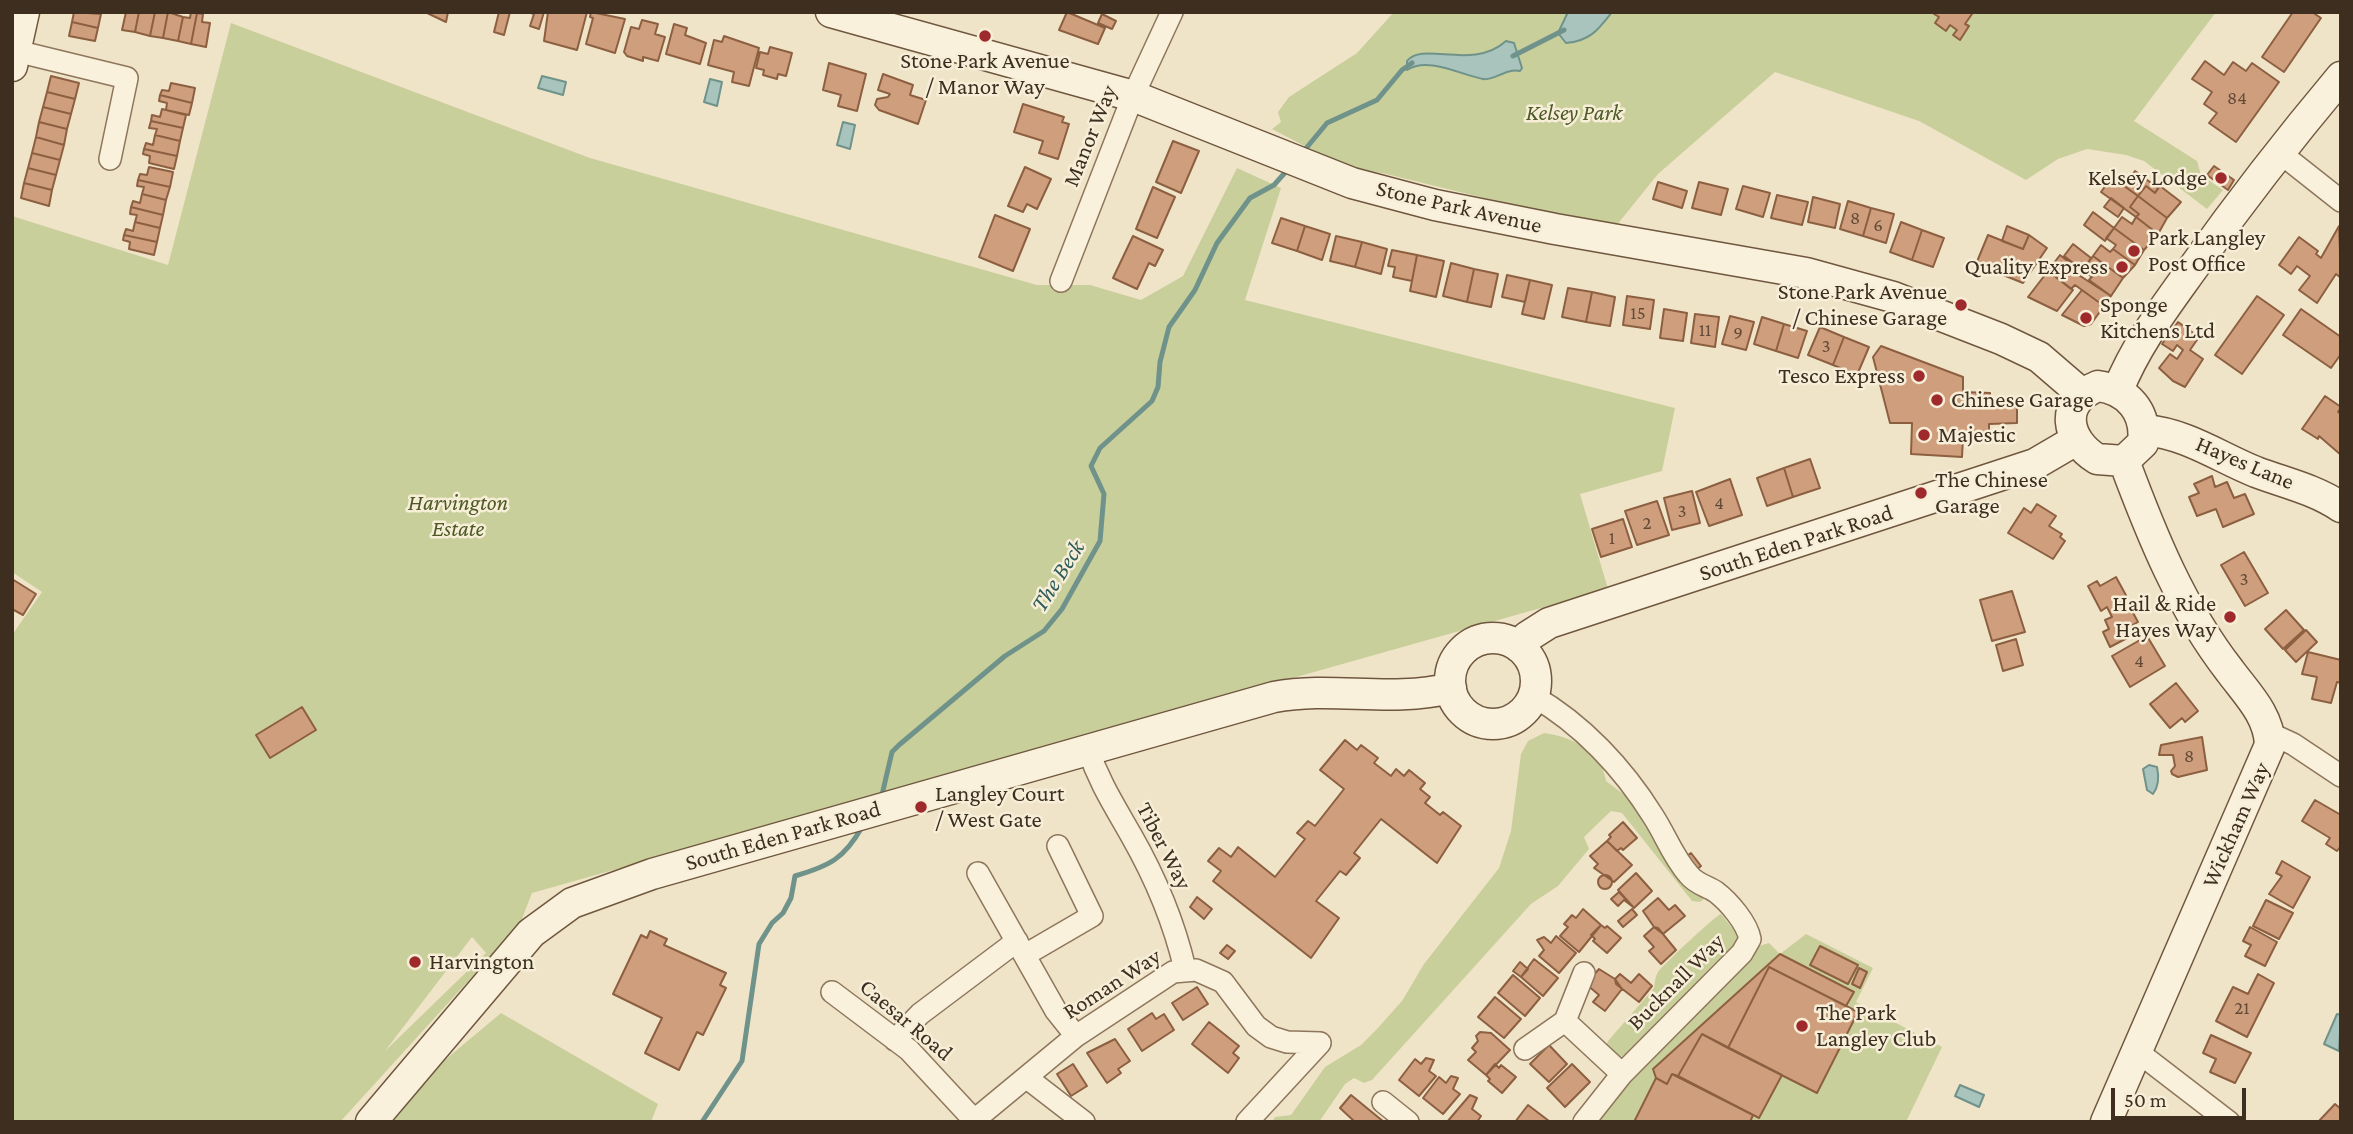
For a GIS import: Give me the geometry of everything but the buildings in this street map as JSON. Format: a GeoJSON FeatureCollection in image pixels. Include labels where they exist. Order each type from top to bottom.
{"type":"FeatureCollection","features":[{"type":"Feature","properties":{"kind":"main road"},"geometry":{"type":"LineString","coordinates":[[14,58],[24,12]]}},
{"type":"Feature","properties":{"kind":"main road","name":"Stone Park Avenue"},"geometry":{"type":"LineString","coordinates":[[831,12],[1133,96],[1323,174],[1435,205],[1806,273],[1861,287],[1933,311],[2032,353],[2082,394]]}},
{"type":"Feature","properties":{"kind":"main road"},"geometry":{"type":"LineString","coordinates":[[2118,390],[2128,367],[2152,327],[2279,152],[2341,78]]}},
{"type":"Feature","properties":{"kind":"main road"},"geometry":{"type":"LineString","coordinates":[[2098,386],[2118,390],[2133,403],[2145,430],[2139,451],[2124,461],[2097,459],[2076,440],[2070,424],[2071,412],[2082,394],[2098,386]]}},
{"type":"Feature","properties":{"kind":"main road","name":"Hayes Lane"},"geometry":{"type":"LineString","coordinates":[[2145,430],[2189,439],[2245,467],[2297,485],[2341,507]]}},
{"type":"Feature","properties":{"kind":"main road","name":"South Eden Park Road"},"geometry":{"type":"LineString","coordinates":[[1519,647],[1534,631],[1549,623],[2035,464],[2076,440]]}},
{"type":"Feature","properties":{"kind":"main road","name":"Wickham Way"},"geometry":{"type":"LineString","coordinates":[[2106,1122],[2267,754],[2269,733],[2259,709],[2213,648],[2171,578],[2124,461]]}},
{"type":"Feature","properties":{"kind":"main road"},"geometry":{"type":"LineString","coordinates":[[1494,638],[1519,647],[1528,656],[1536,674],[1533,696],[1519,715],[1506,723],[1492,725],[1470,718],[1454,699],[1451,688],[1454,664],[1472,645],[1494,638]]}},
{"type":"Feature","properties":{"kind":"main road","name":"South Eden Park Road"},"geometry":{"type":"LineString","coordinates":[[371,1122],[531,933],[559,910],[584,897],[652,874],[858,814],[1293,694],[1400,697],[1451,688]]}},
{"type":"Feature","properties":{"kind":"street","name":"Manor Way"},"geometry":{"type":"LineString","coordinates":[[1061,281],[1133,96],[1172,12]]}},
{"type":"Feature","properties":{"kind":"street"},"geometry":{"type":"LineString","coordinates":[[14,58],[127,78],[110,159]]}},
{"type":"Feature","properties":{"kind":"street"},"geometry":{"type":"LineString","coordinates":[[2279,152],[2341,201]]}},
{"type":"Feature","properties":{"kind":"street","name":"Bucknall Way"},"geometry":{"type":"LineString","coordinates":[[1533,696],[1569,718],[1584,732],[1645,804],[1673,854],[1690,877],[1721,897],[1749,934],[1749,944],[1742,953],[1622,1073],[1584,1122]]}},
{"type":"Feature","properties":{"kind":"street"},"geometry":{"type":"LineString","coordinates":[[2269,733],[2293,744],[2341,776]]}},
{"type":"Feature","properties":{"kind":"street","name":"Tiber Way"},"geometry":{"type":"LineString","coordinates":[[1088,749],[1100,785],[1132,836],[1164,904],[1178,936],[1185,969]]}},
{"type":"Feature","properties":{"kind":"street"},"geometry":{"type":"LineString","coordinates":[[895,1040],[920,1014],[1021,948],[1092,916],[1058,846]]}},
{"type":"Feature","properties":{"kind":"street"},"geometry":{"type":"LineString","coordinates":[[978,873],[1056,1011],[1076,1036]]}},
{"type":"Feature","properties":{"kind":"street","name":"Roman Way"},"geometry":{"type":"LineString","coordinates":[[973,1121],[1076,1036],[1174,972],[1185,969],[1196,970],[1223,982],[1256,1026],[1271,1037],[1287,1042],[1320,1043],[1247,1122]]}},
{"type":"Feature","properties":{"kind":"street"},"geometry":{"type":"LineString","coordinates":[[1525,1049],[1565,1021],[1584,973]]}},
{"type":"Feature","properties":{"kind":"street","name":"Caesar Road"},"geometry":{"type":"LineString","coordinates":[[832,992],[895,1040],[973,1121]]}},
{"type":"Feature","properties":{"kind":"street"},"geometry":{"type":"LineString","coordinates":[[1565,1021],[1622,1073]]}},
{"type":"Feature","properties":{"kind":"street"},"geometry":{"type":"LineString","coordinates":[[2138,1052],[2229,1122]]}},
{"type":"Feature","properties":{"kind":"street"},"geometry":{"type":"LineString","coordinates":[[1027,1078],[1084,1122]]}},
{"type":"Feature","properties":{"kind":"street"},"geometry":{"type":"LineString","coordinates":[[1383,1102],[1408,1122]]}},
{"type":"Feature","properties":{"kind":"green space","name":"Kelsey Park"},"geometry":{"type":"Polygon","coordinates":[[[1394,12],[2216,12],[2134,121],[2197,161],[2201,175],[2223,190],[2207,209],[2144,161],[2126,155],[2087,149],[2058,159],[2026,180],[1919,121],[1775,72],[1658,174],[1616,226],[1525,208],[1382,173],[1349,169],[1272,129],[1281,122],[1278,112],[1289,97],[1357,53],[1394,12]]]}},
{"type":"Feature","properties":{"kind":"green space","name":"Harvington Estate"},"geometry":{"type":"Polygon","coordinates":[[[231,23],[590,158],[1037,285],[1090,285],[1141,300],[1183,276],[1237,168],[1281,188],[1245,300],[1675,408],[1662,471],[1580,494],[1608,589],[532,893],[520,924],[340,1122],[12,1122],[12,635],[42,592],[12,572],[12,216],[168,265],[231,23]],[[472,937],[385,1051],[486,953],[472,937]]]}},
{"type":"Feature","properties":{"kind":"green space"},"geometry":{"type":"Polygon","coordinates":[[[1544,733],[1574,742],[1591,753],[1603,770],[1606,781],[1626,796],[1704,899],[1700,902],[1692,901],[1622,813],[1611,811],[1584,837],[1589,849],[1558,886],[1531,904],[1372,1080],[1364,1083],[1354,1078],[1345,1084],[1319,1122],[1272,1122],[1275,1117],[1291,1115],[1325,1067],[1361,1045],[1402,1001],[1424,964],[1499,868],[1511,831],[1521,754],[1528,741],[1544,733]]]}},
{"type":"Feature","properties":{"kind":"green space"},"geometry":{"type":"Polygon","coordinates":[[[1721,914],[1740,938],[1646,1039],[1619,1058],[1606,1046],[1608,1041],[1654,988],[1658,972],[1721,914]]]}},
{"type":"Feature","properties":{"kind":"green space","name":"The Park Langley Club"},"geometry":{"type":"Polygon","coordinates":[[[1806,934],[1873,968],[1856,1002],[1942,1047],[1906,1122],[1595,1122],[1605,1106],[1742,968],[1756,947],[1769,943],[1780,954],[1806,934]]]}},
{"type":"Feature","properties":{"kind":"green space"},"geometry":{"type":"Polygon","coordinates":[[[501,1013],[658,1104],[651,1122],[393,1122],[439,1065],[501,1013]]]}},
{"type":"Feature","properties":{"kind":"water"},"geometry":{"type":"Polygon","coordinates":[[[1568,12],[1612,12],[1593,34],[1566,43],[1558,33],[1568,12]]]}},
{"type":"Feature","properties":{"kind":"water"},"geometry":{"type":"Polygon","coordinates":[[[1506,41],[1514,43],[1522,68],[1520,71],[1510,71],[1483,79],[1434,66],[1415,66],[1407,70],[1407,61],[1414,56],[1479,54],[1493,50],[1506,41]]]}},
{"type":"Feature","properties":{"kind":"water"},"geometry":{"type":"Polygon","coordinates":[[[542,76],[566,82],[563,95],[538,88],[542,76]]]}},
{"type":"Feature","properties":{"kind":"water"},"geometry":{"type":"Polygon","coordinates":[[[710,79],[722,82],[717,106],[704,102],[710,79]]]}},
{"type":"Feature","properties":{"kind":"water"},"geometry":{"type":"Polygon","coordinates":[[[843,122],[855,125],[850,149],[837,145],[843,122]]]}},
{"type":"Feature","properties":{"kind":"water"},"geometry":{"type":"Polygon","coordinates":[[[2149,765],[2157,767],[2158,770],[2153,794],[2147,790],[2143,769],[2149,765]]]}},
{"type":"Feature","properties":{"kind":"water"},"geometry":{"type":"Polygon","coordinates":[[[2337,1014],[2341,1015],[2339,1051],[2324,1044],[2337,1014]]]}},
{"type":"Feature","properties":{"kind":"water"},"geometry":{"type":"Polygon","coordinates":[[[1960,1085],[1984,1095],[1979,1107],[1955,1096],[1960,1085]]]}},
{"type":"Feature","properties":{"kind":"waterway","name":"The Beck"},"geometry":{"type":"LineString","coordinates":[[1513,56],[1564,30]]}},
{"type":"Feature","properties":{"kind":"waterway","name":"The Beck"},"geometry":{"type":"LineString","coordinates":[[1303,152],[1327,123],[1377,100],[1402,70],[1412,63]]}},
{"type":"Feature","properties":{"kind":"waterway","name":"The Beck"},"geometry":{"type":"LineString","coordinates":[[881,799],[892,752],[1005,656],[1044,631],[1062,609],[1100,541],[1104,494],[1091,466],[1100,448],[1152,401],[1158,387],[1160,362],[1169,327],[1195,290],[1217,243],[1250,198],[1274,185],[1290,167]]}},
{"type":"Feature","properties":{"kind":"waterway","name":"The Beck"},"geometry":{"type":"LineString","coordinates":[[702,1122],[742,1061],[759,944],[791,898],[795,876],[834,860],[849,847],[862,827]]}},
{"type":"Feature","properties":{"kind":"place","name":"Stone Park Avenue / Manor Way"},"geometry":{"type":"Point","coordinates":[985,36]}},
{"type":"Feature","properties":{"kind":"place","name":"Kelsey Lodge"},"geometry":{"type":"Point","coordinates":[2221,178]}},
{"type":"Feature","properties":{"kind":"place","name":"Park Langley Post Office"},"geometry":{"type":"Point","coordinates":[2134,251]}},
{"type":"Feature","properties":{"kind":"place","name":"Quality Express"},"geometry":{"type":"Point","coordinates":[2122,267]}},
{"type":"Feature","properties":{"kind":"place","name":"Stone Park Avenue / Chinese Garage"},"geometry":{"type":"Point","coordinates":[1961,305]}},
{"type":"Feature","properties":{"kind":"place","name":"Sponge Kitchens Ltd"},"geometry":{"type":"Point","coordinates":[2086,318]}},
{"type":"Feature","properties":{"kind":"place","name":"Tesco Express"},"geometry":{"type":"Point","coordinates":[1919,376]}},
{"type":"Feature","properties":{"kind":"place","name":"Chinese Garage"},"geometry":{"type":"Point","coordinates":[1937,400]}},
{"type":"Feature","properties":{"kind":"place","name":"Majestic"},"geometry":{"type":"Point","coordinates":[1924,435]}},
{"type":"Feature","properties":{"kind":"place","name":"The Chinese Garage"},"geometry":{"type":"Point","coordinates":[1921,493]}},
{"type":"Feature","properties":{"kind":"place","name":"Hail & Ride Hayes Way"},"geometry":{"type":"Point","coordinates":[2230,617]}},
{"type":"Feature","properties":{"kind":"place","name":"Langley Court / West Gate"},"geometry":{"type":"Point","coordinates":[921,807]}},
{"type":"Feature","properties":{"kind":"place","name":"Harvington"},"geometry":{"type":"Point","coordinates":[415,962]}},
{"type":"Feature","properties":{"kind":"place","name":"The Park Langley Club"},"geometry":{"type":"Point","coordinates":[1802,1026]}}]}
